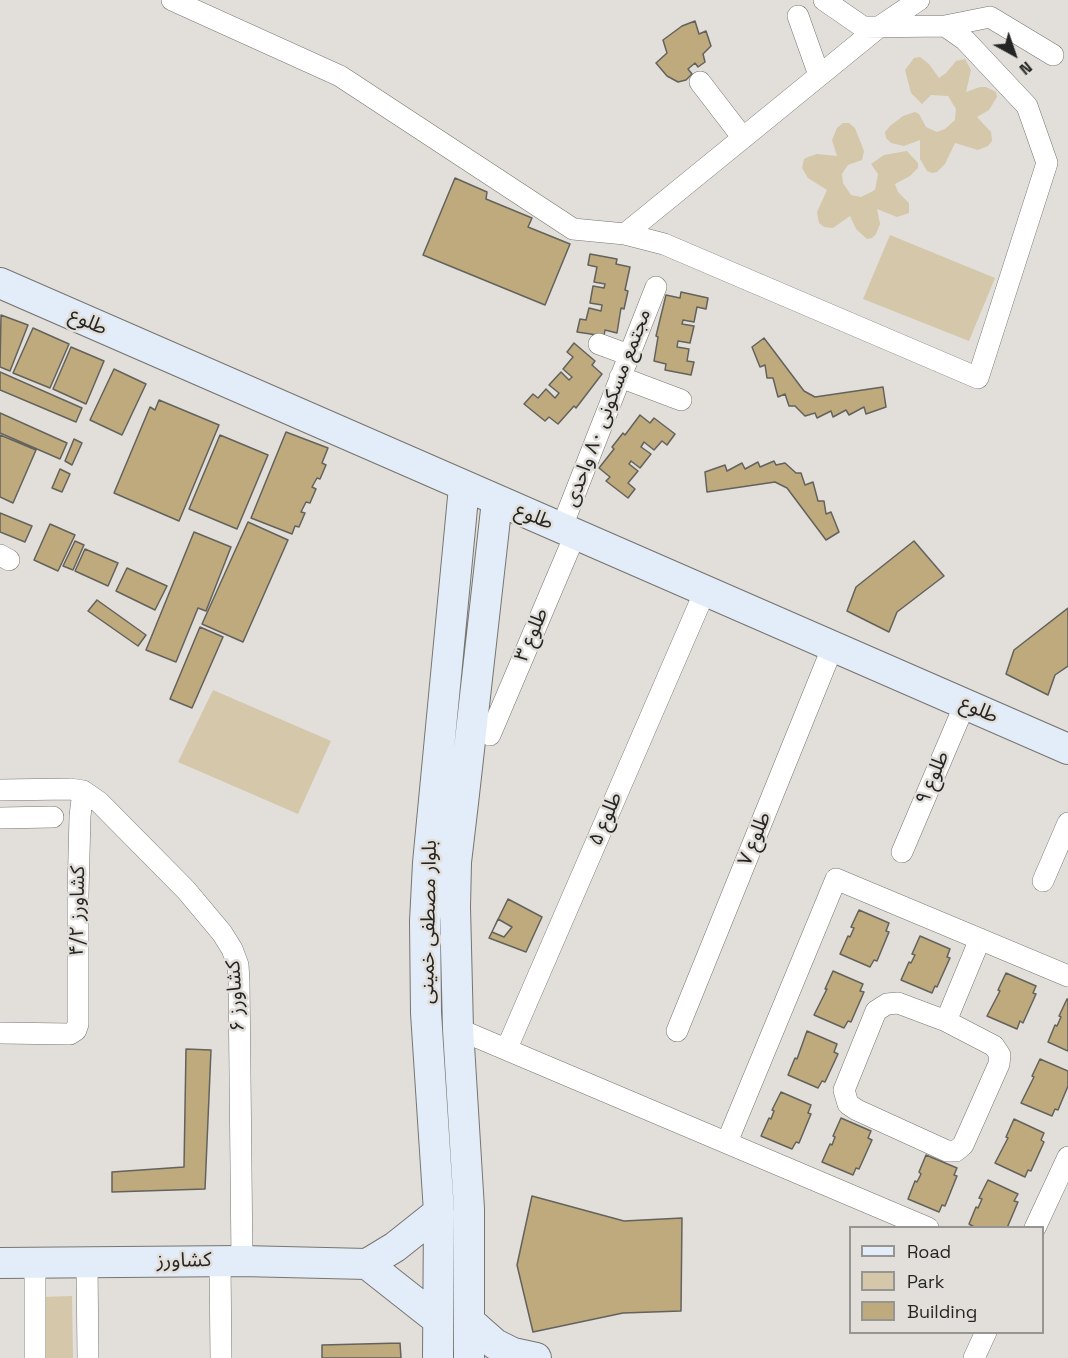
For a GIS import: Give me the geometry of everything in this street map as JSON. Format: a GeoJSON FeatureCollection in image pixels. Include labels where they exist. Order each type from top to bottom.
{"type":"FeatureCollection","features":[{"type":"Feature","properties":{"kind":"street"},"geometry":{"type":"LineString","coordinates":[[172,0],[340,76],[573,229],[625,234],[664,244],[978,378],[1047,163],[1027,106],[965,40],[945,26]]}},
{"type":"Feature","properties":{"kind":"street"},"geometry":{"type":"LineString","coordinates":[[824,0],[863,27],[945,26],[990,17],[1053,55]]}},
{"type":"Feature","properties":{"kind":"street"},"geometry":{"type":"LineString","coordinates":[[625,234],[879,27],[919,0]]}},
{"type":"Feature","properties":{"kind":"street"},"geometry":{"type":"LineString","coordinates":[[798,16],[819,75]]}},
{"type":"Feature","properties":{"kind":"street"},"geometry":{"type":"LineString","coordinates":[[700,82],[743,138]]}},
{"type":"Feature","properties":{"kind":"street","name":"طلوع"},"geometry":{"type":"LineString","coordinates":[[0,283],[1068,749]]}},
{"type":"Feature","properties":{"kind":"street","name":"مجتمع مسکونی ۸۰ واحدی"},"geometry":{"type":"LineString","coordinates":[[568,532],[620,377],[656,287]]}},
{"type":"Feature","properties":{"kind":"street"},"geometry":{"type":"LineString","coordinates":[[599,344],[628,355]]}},
{"type":"Feature","properties":{"kind":"street"},"geometry":{"type":"LineString","coordinates":[[620,377],[681,400]]}},
{"type":"Feature","properties":{"kind":"street","name":"بلوار مصطفی خمینی"},"geometry":{"type":"LineString","coordinates":[[438,1358],[439,1212],[426,1013],[425,921],[428,863],[464,487]]}},
{"type":"Feature","properties":{"kind":"street","name":"بلوار مصطفی خمینی"},"geometry":{"type":"LineString","coordinates":[[469,1358],[469,1209],[458,1029],[456,862],[497,501]]}},
{"type":"Feature","properties":{"kind":"street","name":"طلوع ۳"},"geometry":{"type":"LineString","coordinates":[[490,735],[568,532]]}},
{"type":"Feature","properties":{"kind":"street","name":"طلوع ۵"},"geometry":{"type":"LineString","coordinates":[[507,1048],[705,591]]}},
{"type":"Feature","properties":{"kind":"street","name":"طلوع ۷"},"geometry":{"type":"LineString","coordinates":[[677,1031],[833,646]]}},
{"type":"Feature","properties":{"kind":"street"},"geometry":{"type":"LineString","coordinates":[[446,669],[477,672]]}},
{"type":"Feature","properties":{"kind":"street","name":"طلوع ۹"},"geometry":{"type":"LineString","coordinates":[[902,852],[965,704]]}},
{"type":"Feature","properties":{"kind":"street"},"geometry":{"type":"LineString","coordinates":[[0,790],[70,789],[83,791]]}},
{"type":"Feature","properties":{"kind":"street","name":"کشاورز ۴/۲"},"geometry":{"type":"LineString","coordinates":[[0,1033],[70,1034],[76,1030],[78,1024],[80,816],[83,791]]}},
{"type":"Feature","properties":{"kind":"street","name":"کشاورز ۶"},"geometry":{"type":"LineString","coordinates":[[83,791],[118,819],[186,890],[222,933],[238,965],[231,1261],[222,1358]]}},
{"type":"Feature","properties":{"kind":"street"},"geometry":{"type":"LineString","coordinates":[[0,818],[53,817]]}},
{"type":"Feature","properties":{"kind":"street"},"geometry":{"type":"LineString","coordinates":[[1043,881],[1068,823]]}},
{"type":"Feature","properties":{"kind":"street"},"geometry":{"type":"LineString","coordinates":[[727,1142],[836,879],[1068,976]]}},
{"type":"Feature","properties":{"kind":"street"},"geometry":{"type":"LineString","coordinates":[[946,1021],[980,939]]}},
{"type":"Feature","properties":{"kind":"street"},"geometry":{"type":"LineString","coordinates":[[898,1003],[946,1021],[994,1046],[1000,1055],[999,1064],[963,1145],[956,1150],[948,1151],[858,1110],[848,1104],[844,1090],[876,1011],[887,1004],[898,1003]]}},
{"type":"Feature","properties":{"kind":"street"},"geometry":{"type":"LineString","coordinates":[[458,1029],[926,1226]]}},
{"type":"Feature","properties":{"kind":"street"},"geometry":{"type":"LineString","coordinates":[[1035,1226],[1068,1157]]}},
{"type":"Feature","properties":{"kind":"street"},"geometry":{"type":"LineString","coordinates":[[438,1320],[367,1264],[394,1247],[439,1212]]}},
{"type":"Feature","properties":{"kind":"street","name":"کشاورز"},"geometry":{"type":"LineString","coordinates":[[0,1263],[231,1261],[367,1264]]}},
{"type":"Feature","properties":{"kind":"street"},"geometry":{"type":"LineString","coordinates":[[35,1263],[35,1358]]}},
{"type":"Feature","properties":{"kind":"street"},"geometry":{"type":"LineString","coordinates":[[87,1263],[88,1358]]}},
{"type":"Feature","properties":{"kind":"street"},"geometry":{"type":"LineString","coordinates":[[469,1321],[495,1344],[513,1353],[536,1358]]}},
{"type":"Feature","properties":{"kind":"street"},"geometry":{"type":"LineString","coordinates":[[974,1358],[985,1334]]}},
{"type":"Feature","properties":{"kind":"green space"},"geometry":{"type":"Polygon","coordinates":[[[920,57],[929,64],[939,78],[956,61],[965,59],[971,70],[966,92],[986,87],[996,92],[997,97],[989,110],[977,117],[991,132],[992,141],[988,146],[978,150],[955,143],[945,164],[937,172],[932,173],[927,171],[920,159],[920,140],[904,146],[891,143],[886,138],[885,132],[903,116],[915,112],[919,114],[926,127],[937,132],[945,129],[955,120],[956,109],[948,96],[931,95],[922,104],[911,93],[905,70],[914,58],[920,57]]]}},
{"type":"Feature","properties":{"kind":"green space"},"geometry":{"type":"Polygon","coordinates":[[[843,123],[849,123],[855,128],[864,151],[862,160],[848,165],[842,174],[843,183],[851,195],[861,197],[875,190],[878,174],[871,164],[884,155],[907,151],[918,163],[918,168],[910,176],[895,184],[898,192],[909,203],[909,213],[897,217],[877,209],[880,224],[872,238],[867,239],[856,229],[850,216],[833,228],[824,227],[819,223],[817,212],[827,190],[808,178],[802,168],[804,159],[808,157],[817,154],[837,156],[832,140],[837,128],[843,123]]]}},
{"type":"Feature","properties":{"kind":"green space"},"geometry":{"type":"Polygon","coordinates":[[[890,235],[995,278],[969,341],[863,299],[890,235]]]}},
{"type":"Feature","properties":{"kind":"green space"},"geometry":{"type":"Polygon","coordinates":[[[213,690],[331,741],[298,814],[178,762],[213,690]]]}},
{"type":"Feature","properties":{"kind":"green space"},"geometry":{"type":"Polygon","coordinates":[[[72,1296],[73,1358],[43,1358],[42,1297],[72,1296]]]}},
{"type":"Feature","properties":{"kind":"building"},"geometry":{"type":"Polygon","coordinates":[[[695,21],[699,34],[706,31],[711,46],[703,54],[705,62],[698,67],[695,63],[688,69],[692,74],[686,80],[678,82],[667,76],[656,63],[667,53],[663,40],[682,26],[695,21]]]}},
{"type":"Feature","properties":{"kind":"building"},"geometry":{"type":"Polygon","coordinates":[[[455,178],[487,192],[486,199],[532,218],[528,227],[570,244],[545,305],[423,255],[455,178]]]}},
{"type":"Feature","properties":{"kind":"building"},"geometry":{"type":"Polygon","coordinates":[[[590,254],[617,259],[616,264],[630,267],[625,290],[628,291],[624,309],[621,308],[617,333],[605,330],[604,336],[577,332],[580,319],[586,320],[589,308],[601,311],[602,305],[590,303],[593,286],[604,288],[605,284],[594,282],[597,267],[588,265],[590,254]]]}},
{"type":"Feature","properties":{"kind":"building"},"geometry":{"type":"Polygon","coordinates":[[[681,292],[708,298],[706,309],[697,307],[694,322],[683,320],[682,324],[694,326],[690,343],[678,341],[677,347],[689,349],[687,361],[694,362],[691,375],[665,370],[666,364],[654,361],[658,337],[656,336],[666,295],[680,298],[681,292]]]}},
{"type":"Feature","properties":{"kind":"building"},"geometry":{"type":"Polygon","coordinates":[[[1,315],[28,325],[10,371],[0,367],[1,315]]]}},
{"type":"Feature","properties":{"kind":"building"},"geometry":{"type":"Polygon","coordinates":[[[33,328],[69,344],[50,388],[13,373],[33,328]]]}},
{"type":"Feature","properties":{"kind":"building"},"geometry":{"type":"Polygon","coordinates":[[[764,338],[804,391],[815,397],[883,387],[886,407],[866,414],[864,407],[849,415],[846,410],[833,417],[831,411],[817,418],[815,413],[805,416],[795,406],[789,406],[785,394],[778,397],[773,378],[767,378],[765,365],[760,367],[752,347],[764,338]]]}},
{"type":"Feature","properties":{"kind":"building"},"geometry":{"type":"Polygon","coordinates":[[[574,343],[595,361],[592,365],[602,374],[576,408],[574,406],[558,424],[549,417],[545,421],[524,404],[533,394],[538,398],[546,389],[555,398],[559,393],[549,385],[561,372],[569,380],[572,377],[563,369],[573,357],[567,352],[574,343]]]}},
{"type":"Feature","properties":{"kind":"building"},"geometry":{"type":"Polygon","coordinates":[[[71,347],[104,361],[86,404],[53,389],[71,347]]]}},
{"type":"Feature","properties":{"kind":"building"},"geometry":{"type":"Polygon","coordinates":[[[114,369],[146,384],[122,435],[90,420],[114,369]]]}},
{"type":"Feature","properties":{"kind":"building"},"geometry":{"type":"Polygon","coordinates":[[[0,372],[82,408],[76,422],[0,390],[0,372]]]}},
{"type":"Feature","properties":{"kind":"building"},"geometry":{"type":"Polygon","coordinates":[[[159,400],[219,425],[179,521],[114,493],[150,407],[155,410],[159,400]]]}},
{"type":"Feature","properties":{"kind":"building"},"geometry":{"type":"Polygon","coordinates":[[[0,413],[67,443],[60,459],[0,433],[0,413]]]}},
{"type":"Feature","properties":{"kind":"building"},"geometry":{"type":"Polygon","coordinates":[[[640,415],[650,423],[654,418],[675,434],[667,445],[662,441],[654,450],[644,442],[641,447],[651,454],[640,468],[631,461],[629,464],[638,471],[628,483],[635,489],[628,498],[606,481],[610,477],[599,468],[614,449],[612,447],[623,433],[625,435],[640,415]]]}},
{"type":"Feature","properties":{"kind":"building"},"geometry":{"type":"Polygon","coordinates":[[[286,432],[328,448],[322,463],[326,465],[320,479],[317,478],[312,487],[316,489],[310,503],[306,502],[301,512],[305,513],[299,527],[295,526],[292,534],[251,518],[286,432]]]}},
{"type":"Feature","properties":{"kind":"building"},"geometry":{"type":"Polygon","coordinates":[[[0,435],[36,450],[13,503],[0,497],[0,435]]]}},
{"type":"Feature","properties":{"kind":"building"},"geometry":{"type":"Polygon","coordinates":[[[220,435],[268,455],[237,529],[189,509],[220,435]]]}},
{"type":"Feature","properties":{"kind":"building"},"geometry":{"type":"Polygon","coordinates":[[[74,439],[82,443],[72,465],[65,461],[74,439]]]}},
{"type":"Feature","properties":{"kind":"building"},"geometry":{"type":"Polygon","coordinates":[[[774,461],[776,465],[785,463],[796,473],[801,473],[805,485],[813,482],[818,501],[824,501],[826,514],[831,512],[839,532],[826,540],[787,488],[775,482],[707,492],[705,472],[725,465],[727,471],[742,463],[745,469],[758,462],[760,467],[774,461]]]}},
{"type":"Feature","properties":{"kind":"building"},"geometry":{"type":"Polygon","coordinates":[[[60,469],[70,474],[62,492],[52,488],[60,469]]]}},
{"type":"Feature","properties":{"kind":"building"},"geometry":{"type":"Polygon","coordinates":[[[0,513],[32,526],[25,542],[0,532],[0,513]]]}},
{"type":"Feature","properties":{"kind":"building"},"geometry":{"type":"Polygon","coordinates":[[[248,522],[288,540],[243,642],[202,624],[248,522]]]}},
{"type":"Feature","properties":{"kind":"building"},"geometry":{"type":"Polygon","coordinates":[[[50,524],[75,535],[58,571],[34,560],[50,524]]]}},
{"type":"Feature","properties":{"kind":"building"},"geometry":{"type":"Polygon","coordinates":[[[194,532],[231,547],[206,611],[198,608],[176,662],[146,650],[194,532]]]}},
{"type":"Feature","properties":{"kind":"building"},"geometry":{"type":"Polygon","coordinates":[[[75,541],[84,545],[73,570],[63,566],[75,541]]]}},
{"type":"Feature","properties":{"kind":"building"},"geometry":{"type":"Polygon","coordinates":[[[914,541],[944,576],[897,612],[889,632],[847,611],[856,587],[914,541]]]}},
{"type":"Feature","properties":{"kind":"building"},"geometry":{"type":"Polygon","coordinates":[[[85,549],[118,563],[108,586],[75,571],[85,549]]]}},
{"type":"Feature","properties":{"kind":"building"},"geometry":{"type":"Polygon","coordinates":[[[127,568],[167,586],[155,610],[116,591],[127,568]]]}},
{"type":"Feature","properties":{"kind":"building"},"geometry":{"type":"Polygon","coordinates":[[[97,600],[146,635],[138,646],[88,611],[97,600]]]}},
{"type":"Feature","properties":{"kind":"building"},"geometry":{"type":"Polygon","coordinates":[[[1068,608],[1068,666],[1055,675],[1048,695],[1006,674],[1014,650],[1068,608]]]}},
{"type":"Feature","properties":{"kind":"building"},"geometry":{"type":"Polygon","coordinates":[[[200,627],[223,637],[192,708],[170,699],[200,627]]]}},
{"type":"Feature","properties":{"kind":"building"},"geometry":{"type":"Polygon","coordinates":[[[508,899],[542,917],[526,952],[489,938],[508,899]]]}},
{"type":"Feature","properties":{"kind":"building"},"geometry":{"type":"Polygon","coordinates":[[[859,910],[889,923],[886,931],[889,932],[877,961],[874,960],[870,967],[840,954],[854,928],[851,927],[859,910]]]}},
{"type":"Feature","properties":{"kind":"building"},"geometry":{"type":"Polygon","coordinates":[[[498,919],[512,927],[504,937],[492,932],[498,919]]]}},
{"type":"Feature","properties":{"kind":"building"},"geometry":{"type":"Polygon","coordinates":[[[920,936],[950,949],[947,957],[950,958],[932,993],[901,980],[909,962],[911,963],[915,955],[912,954],[920,936]]]}},
{"type":"Feature","properties":{"kind":"building"},"geometry":{"type":"Polygon","coordinates":[[[833,971],[863,984],[860,991],[864,992],[851,1022],[848,1021],[844,1028],[814,1015],[833,971]]]}},
{"type":"Feature","properties":{"kind":"building"},"geometry":{"type":"Polygon","coordinates":[[[1006,973],[1036,986],[1033,993],[1036,994],[1023,1023],[1020,1021],[1017,1029],[987,1016],[1006,973]]]}},
{"type":"Feature","properties":{"kind":"building"},"geometry":{"type":"Polygon","coordinates":[[[1068,999],[1068,1051],[1048,1042],[1068,999]]]}},
{"type":"Feature","properties":{"kind":"building"},"geometry":{"type":"Polygon","coordinates":[[[807,1031],[837,1044],[834,1052],[838,1054],[825,1082],[822,1081],[818,1088],[788,1075],[795,1058],[797,1059],[807,1031]]]}},
{"type":"Feature","properties":{"kind":"building"},"geometry":{"type":"Polygon","coordinates":[[[186,1049],[211,1050],[205,1189],[112,1192],[112,1172],[184,1167],[186,1049]]]}},
{"type":"Feature","properties":{"kind":"building"},"geometry":{"type":"Polygon","coordinates":[[[1040,1059],[1068,1071],[1068,1086],[1058,1110],[1055,1109],[1052,1116],[1021,1103],[1040,1059]]]}},
{"type":"Feature","properties":{"kind":"building"},"geometry":{"type":"Polygon","coordinates":[[[781,1092],[811,1105],[808,1113],[811,1114],[799,1143],[796,1142],[792,1149],[761,1136],[769,1118],[771,1119],[774,1111],[772,1110],[781,1092]]]}},
{"type":"Feature","properties":{"kind":"building"},"geometry":{"type":"Polygon","coordinates":[[[841,1118],[871,1131],[868,1138],[872,1140],[859,1169],[856,1168],[853,1175],[822,1162],[830,1144],[832,1145],[835,1137],[833,1136],[841,1118]]]}},
{"type":"Feature","properties":{"kind":"building"},"geometry":{"type":"Polygon","coordinates":[[[1014,1119],[1044,1133],[1041,1140],[1044,1142],[1031,1171],[1028,1170],[1025,1177],[995,1163],[1008,1138],[1006,1137],[1014,1119]]]}},
{"type":"Feature","properties":{"kind":"building"},"geometry":{"type":"Polygon","coordinates":[[[926,1155],[957,1168],[954,1175],[957,1176],[945,1206],[942,1205],[939,1212],[908,1199],[915,1181],[917,1182],[921,1174],[919,1172],[926,1155]]]}},
{"type":"Feature","properties":{"kind":"building"},"geometry":{"type":"Polygon","coordinates":[[[988,1180],[1018,1194],[1014,1201],[1018,1202],[1008,1226],[972,1226],[969,1224],[982,1199],[979,1198],[988,1180]]]}},
{"type":"Feature","properties":{"kind":"building"},"geometry":{"type":"Polygon","coordinates":[[[532,1196],[624,1221],[682,1218],[681,1311],[623,1313],[533,1332],[517,1265],[532,1196]]]}},
{"type":"Feature","properties":{"kind":"building"},"geometry":{"type":"Polygon","coordinates":[[[400,1343],[401,1358],[322,1358],[322,1345],[400,1343]]]}}]}
